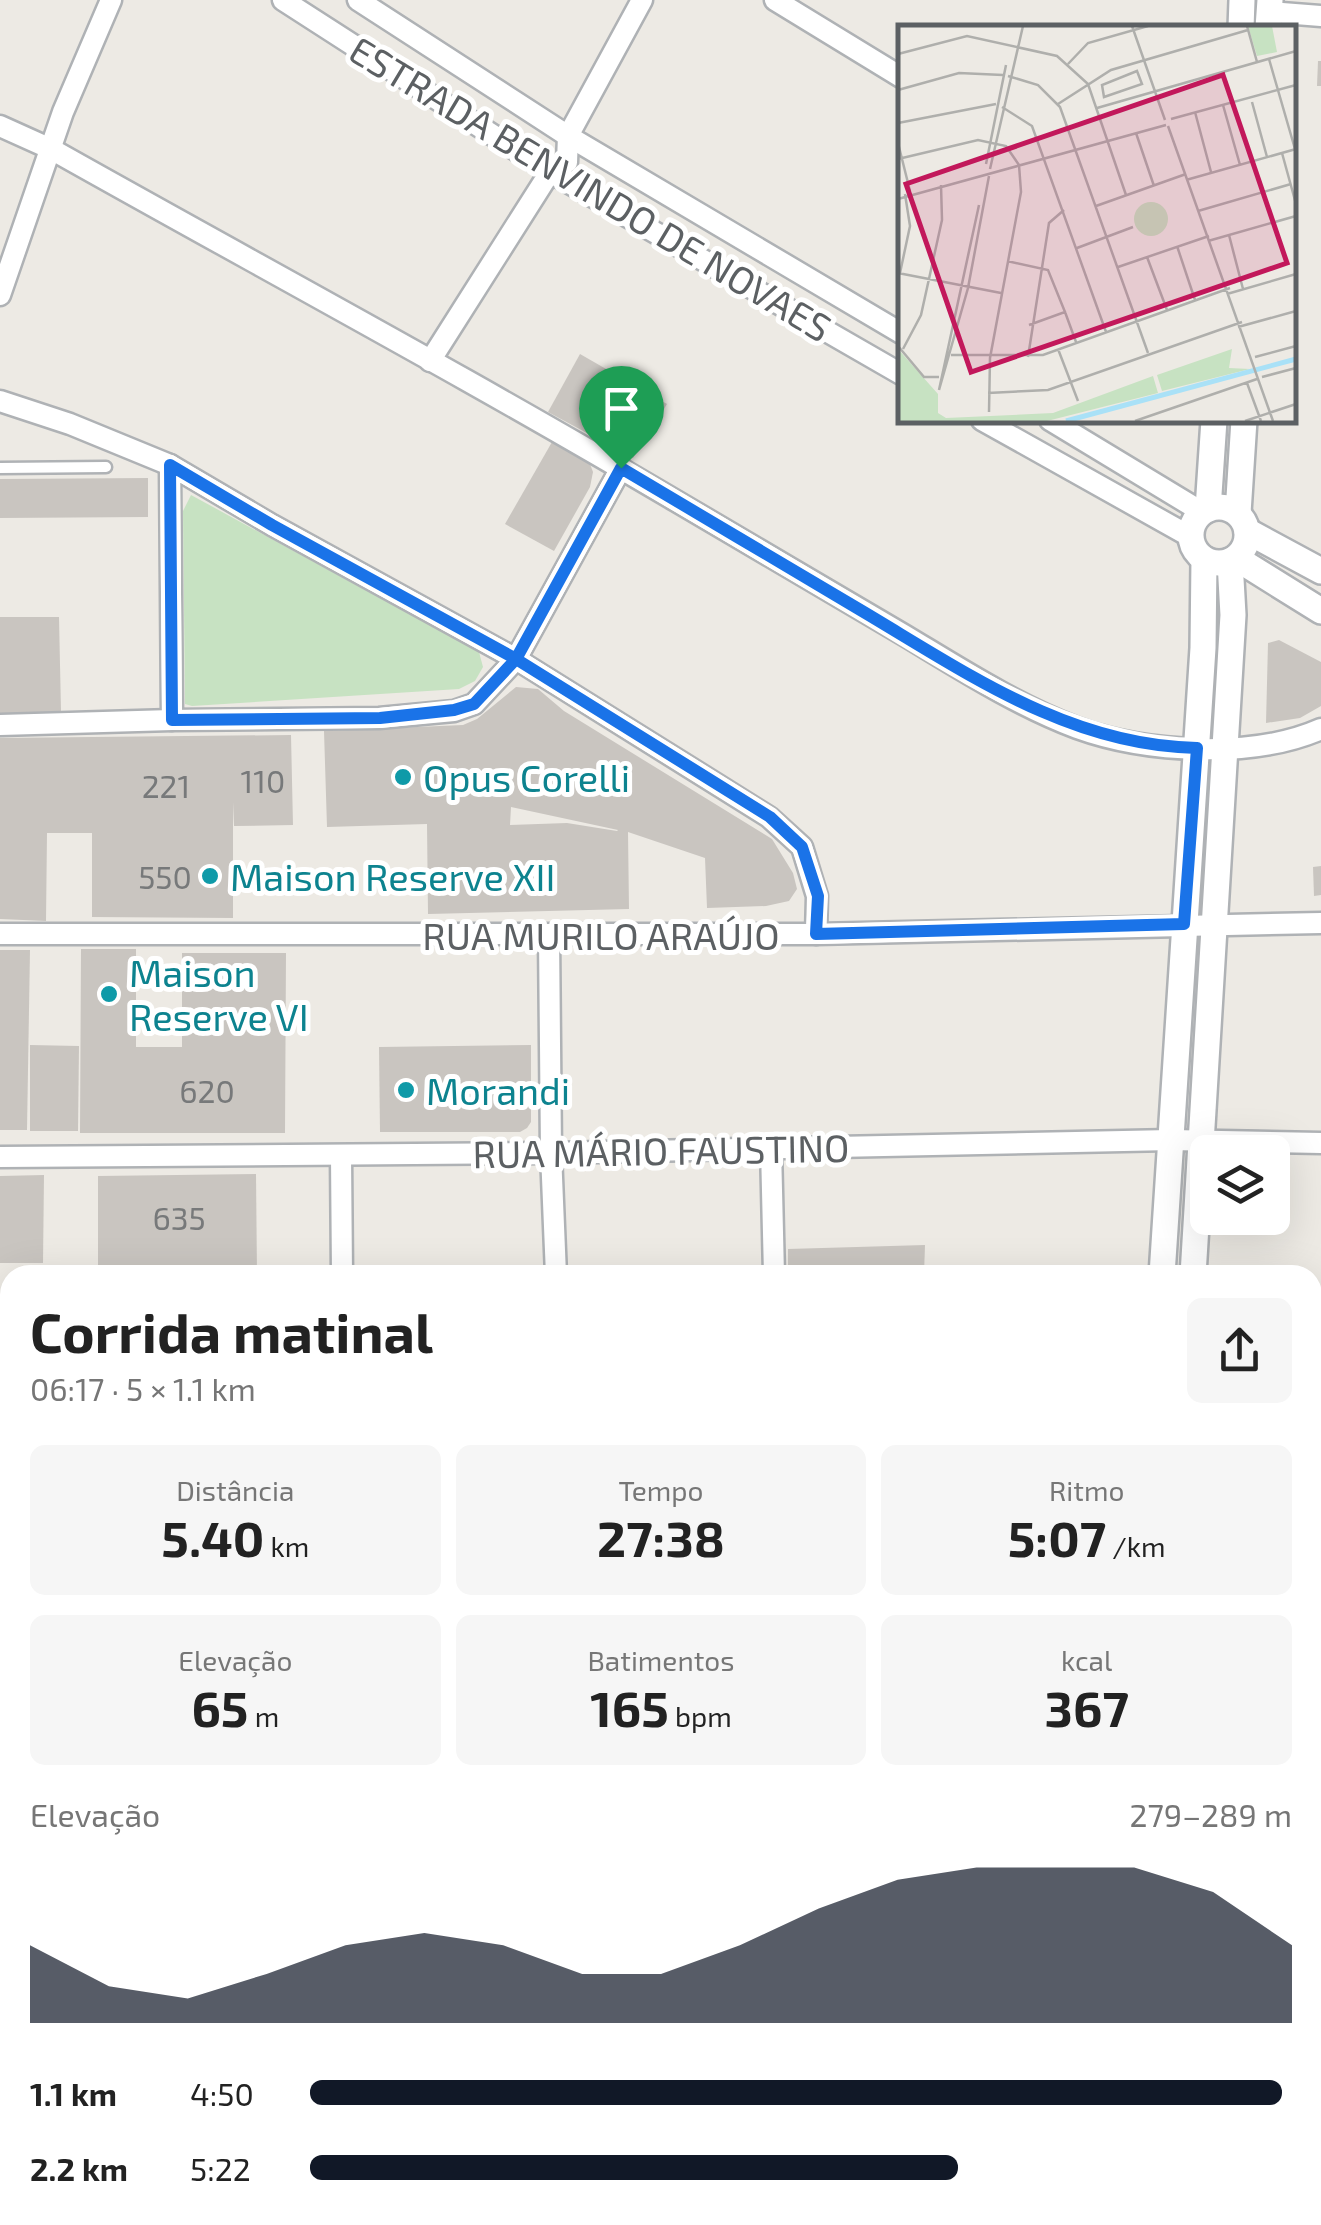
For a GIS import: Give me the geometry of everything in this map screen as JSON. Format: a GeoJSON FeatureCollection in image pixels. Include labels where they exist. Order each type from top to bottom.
{"type":"FeatureCollection","features":[{"type":"Feature","properties":{"kind":"street"},"geometry":{"type":"LineString","coordinates":[[0,294],[77,75],[111,0]]}},
{"type":"Feature","properties":{"kind":"street","name":"ESTRADA BENVINDO DE NOVAES"},"geometry":{"type":"LineString","coordinates":[[283,0],[541,167],[898,372]]}},
{"type":"Feature","properties":{"kind":"street","name":"ESTRADA BENVINDO DE NOVAES"},"geometry":{"type":"LineString","coordinates":[[358,0],[563,134],[898,330]]}},
{"type":"Feature","properties":{"kind":"street"},"geometry":{"type":"LineString","coordinates":[[430,361],[541,167],[567,162],[563,134],[642,0]]}},
{"type":"Feature","properties":{"kind":"street"},"geometry":{"type":"LineString","coordinates":[[775,0],[898,74]]}},
{"type":"Feature","properties":{"kind":"street"},"geometry":{"type":"LineString","coordinates":[[1241,25],[1242,0]]}},
{"type":"Feature","properties":{"kind":"street"},"geometry":{"type":"LineString","coordinates":[[1269,13],[1321,16]]}},
{"type":"Feature","properties":{"kind":"street"},"geometry":{"type":"LineString","coordinates":[[0,126],[51,149],[621,468],[957,667],[1050,716],[1114,738],[1171,748],[1276,743],[1321,728]]}},
{"type":"Feature","properties":{"kind":"street"},"geometry":{"type":"LineString","coordinates":[[541,167],[534,150],[542,137],[563,134]]}},
{"type":"Feature","properties":{"kind":"street"},"geometry":{"type":"LineString","coordinates":[[0,401],[70,424],[170,465],[516,659],[770,817],[802,847],[818,896],[816,934]]}},
{"type":"Feature","properties":{"kind":"street"},"geometry":{"type":"LineString","coordinates":[[985,422],[1321,611]]}},
{"type":"Feature","properties":{"kind":"street"},"geometry":{"type":"LineString","coordinates":[[1053,422],[1205,510]]}},
{"type":"Feature","properties":{"kind":"street"},"geometry":{"type":"LineString","coordinates":[[1205,510],[1214,422]]}},
{"type":"Feature","properties":{"kind":"street"},"geometry":{"type":"LineString","coordinates":[[1215,554],[1245,545],[1244,422]]}},
{"type":"Feature","properties":{"kind":"street"},"geometry":{"type":"LineString","coordinates":[[170,465],[172,720]]}},
{"type":"Feature","properties":{"kind":"street"},"geometry":{"type":"LineString","coordinates":[[0,725],[380,718],[474,704],[516,659],[621,468]]}},
{"type":"Feature","properties":{"kind":"street"},"geometry":{"type":"LineString","coordinates":[[1201,1135],[1233,615],[1215,554],[1193,524],[1205,510],[1218,506],[1321,571]]}},
{"type":"Feature","properties":{"kind":"street"},"geometry":{"type":"LineString","coordinates":[[1163,1265],[1184,924],[1215,554]]}},
{"type":"Feature","properties":{"kind":"street","name":"RUA MURILO ARAÚJO"},"geometry":{"type":"LineString","coordinates":[[0,934],[816,934],[1321,923]]}},
{"type":"Feature","properties":{"kind":"street"},"geometry":{"type":"LineString","coordinates":[[549,936],[556,1265]]}},
{"type":"Feature","properties":{"kind":"street","name":"RUA MÁRIO FAUSTINO"},"geometry":{"type":"LineString","coordinates":[[0,1157],[551,1153],[1190,1140]]}},
{"type":"Feature","properties":{"kind":"street","name":"RUA MÁRIO FAUSTINO"},"geometry":{"type":"LineString","coordinates":[[1290,1142],[1321,1143]]}},
{"type":"Feature","properties":{"kind":"street"},"geometry":{"type":"LineString","coordinates":[[771,1148],[774,1265]]}},
{"type":"Feature","properties":{"kind":"street"},"geometry":{"type":"LineString","coordinates":[[341,1156],[342,1265]]}},
{"type":"Feature","properties":{"kind":"street"},"geometry":{"type":"LineString","coordinates":[[1194,1265],[1195,1235]]}},
{"type":"Feature","properties":{"kind":"lane"},"geometry":{"type":"LineString","coordinates":[[0,468],[106,467]]}},
{"type":"Feature","properties":{"kind":"green space"},"geometry":{"type":"Polygon","coordinates":[[[191,495],[479,652],[483,667],[475,681],[459,689],[185,704],[183,511],[191,495]]]}},
{"type":"Feature","properties":{"kind":"building"},"geometry":{"type":"Polygon","coordinates":[[[1321,61],[1321,86],[1317,86],[1321,61]]]}},
{"type":"Feature","properties":{"kind":"building"},"geometry":{"type":"Polygon","coordinates":[[[580,354],[667,404],[633,458],[548,412],[580,354]]]}},
{"type":"Feature","properties":{"kind":"building"},"geometry":{"type":"Polygon","coordinates":[[[552,442],[590,464],[593,472],[590,487],[554,551],[505,524],[552,442]]]}},
{"type":"Feature","properties":{"kind":"building"},"geometry":{"type":"Polygon","coordinates":[[[148,478],[148,517],[0,518],[0,479],[148,478]]]}},
{"type":"Feature","properties":{"kind":"building"},"geometry":{"type":"Polygon","coordinates":[[[0,617],[59,617],[61,712],[0,714],[0,617]]]}},
{"type":"Feature","properties":{"kind":"building"},"geometry":{"type":"Polygon","coordinates":[[[1279,640],[1321,662],[1321,706],[1300,718],[1266,723],[1268,643],[1279,640]]]}},
{"type":"Feature","properties":{"kind":"building"},"geometry":{"type":"Polygon","coordinates":[[[516,687],[538,689],[564,711],[772,839],[793,873],[797,889],[789,901],[766,906],[707,908],[705,858],[628,832],[629,909],[428,914],[427,824],[327,827],[324,731],[463,725],[477,719],[516,687]],[[511,807],[510,825],[567,823],[618,830],[511,807]]]}},
{"type":"Feature","properties":{"kind":"building"},"geometry":{"type":"Polygon","coordinates":[[[291,735],[293,825],[234,826],[233,802],[233,918],[92,917],[92,833],[47,833],[46,921],[0,919],[0,738],[291,735]]]}},
{"type":"Feature","properties":{"kind":"building"},"geometry":{"type":"Polygon","coordinates":[[[1321,866],[1321,895],[1314,896],[1313,867],[1321,866]]]}},
{"type":"Feature","properties":{"kind":"building"},"geometry":{"type":"Polygon","coordinates":[[[81,949],[136,949],[136,1047],[182,1047],[182,953],[286,953],[285,1133],[80,1133],[81,949]]]}},
{"type":"Feature","properties":{"kind":"building"},"geometry":{"type":"Polygon","coordinates":[[[0,950],[30,950],[27,1130],[0,1130],[0,950]]]}},
{"type":"Feature","properties":{"kind":"building"},"geometry":{"type":"Polygon","coordinates":[[[30,1045],[79,1046],[78,1131],[30,1131],[30,1045]]]}},
{"type":"Feature","properties":{"kind":"building"},"geometry":{"type":"Polygon","coordinates":[[[531,1045],[531,1122],[527,1128],[520,1132],[380,1132],[379,1047],[531,1045]]]}},
{"type":"Feature","properties":{"kind":"building"},"geometry":{"type":"Polygon","coordinates":[[[256,1174],[257,1265],[98,1265],[98,1176],[256,1174]]]}},
{"type":"Feature","properties":{"kind":"building"},"geometry":{"type":"Polygon","coordinates":[[[44,1175],[43,1263],[0,1263],[0,1176],[44,1175]]]}},
{"type":"Feature","properties":{"kind":"building"},"geometry":{"type":"Polygon","coordinates":[[[925,1245],[924,1265],[788,1265],[788,1249],[925,1245]]]}},
{"type":"Feature","properties":{"kind":"place","name":"Opus Corelli"},"geometry":{"type":"Point","coordinates":[403,777]}},
{"type":"Feature","properties":{"kind":"place","name":"Maison Reserve XII"},"geometry":{"type":"Point","coordinates":[210,876]}},
{"type":"Feature","properties":{"kind":"place","name":"Maison Reserve VI"},"geometry":{"type":"Point","coordinates":[109,994]}},
{"type":"Feature","properties":{"kind":"place","name":"Morandi"},"geometry":{"type":"Point","coordinates":[406,1090]}},
{"type":"Feature","properties":{"kind":"route"},"geometry":{"type":"LineString","coordinates":[[621,468],[516,659],[474,704],[380,718],[172,720],[170,465],[516,659],[770,817],[802,847],[818,896],[816,934],[1184,924],[1197,748],[1171,748],[1114,738],[1050,716],[957,667],[621,468]]}}]}
